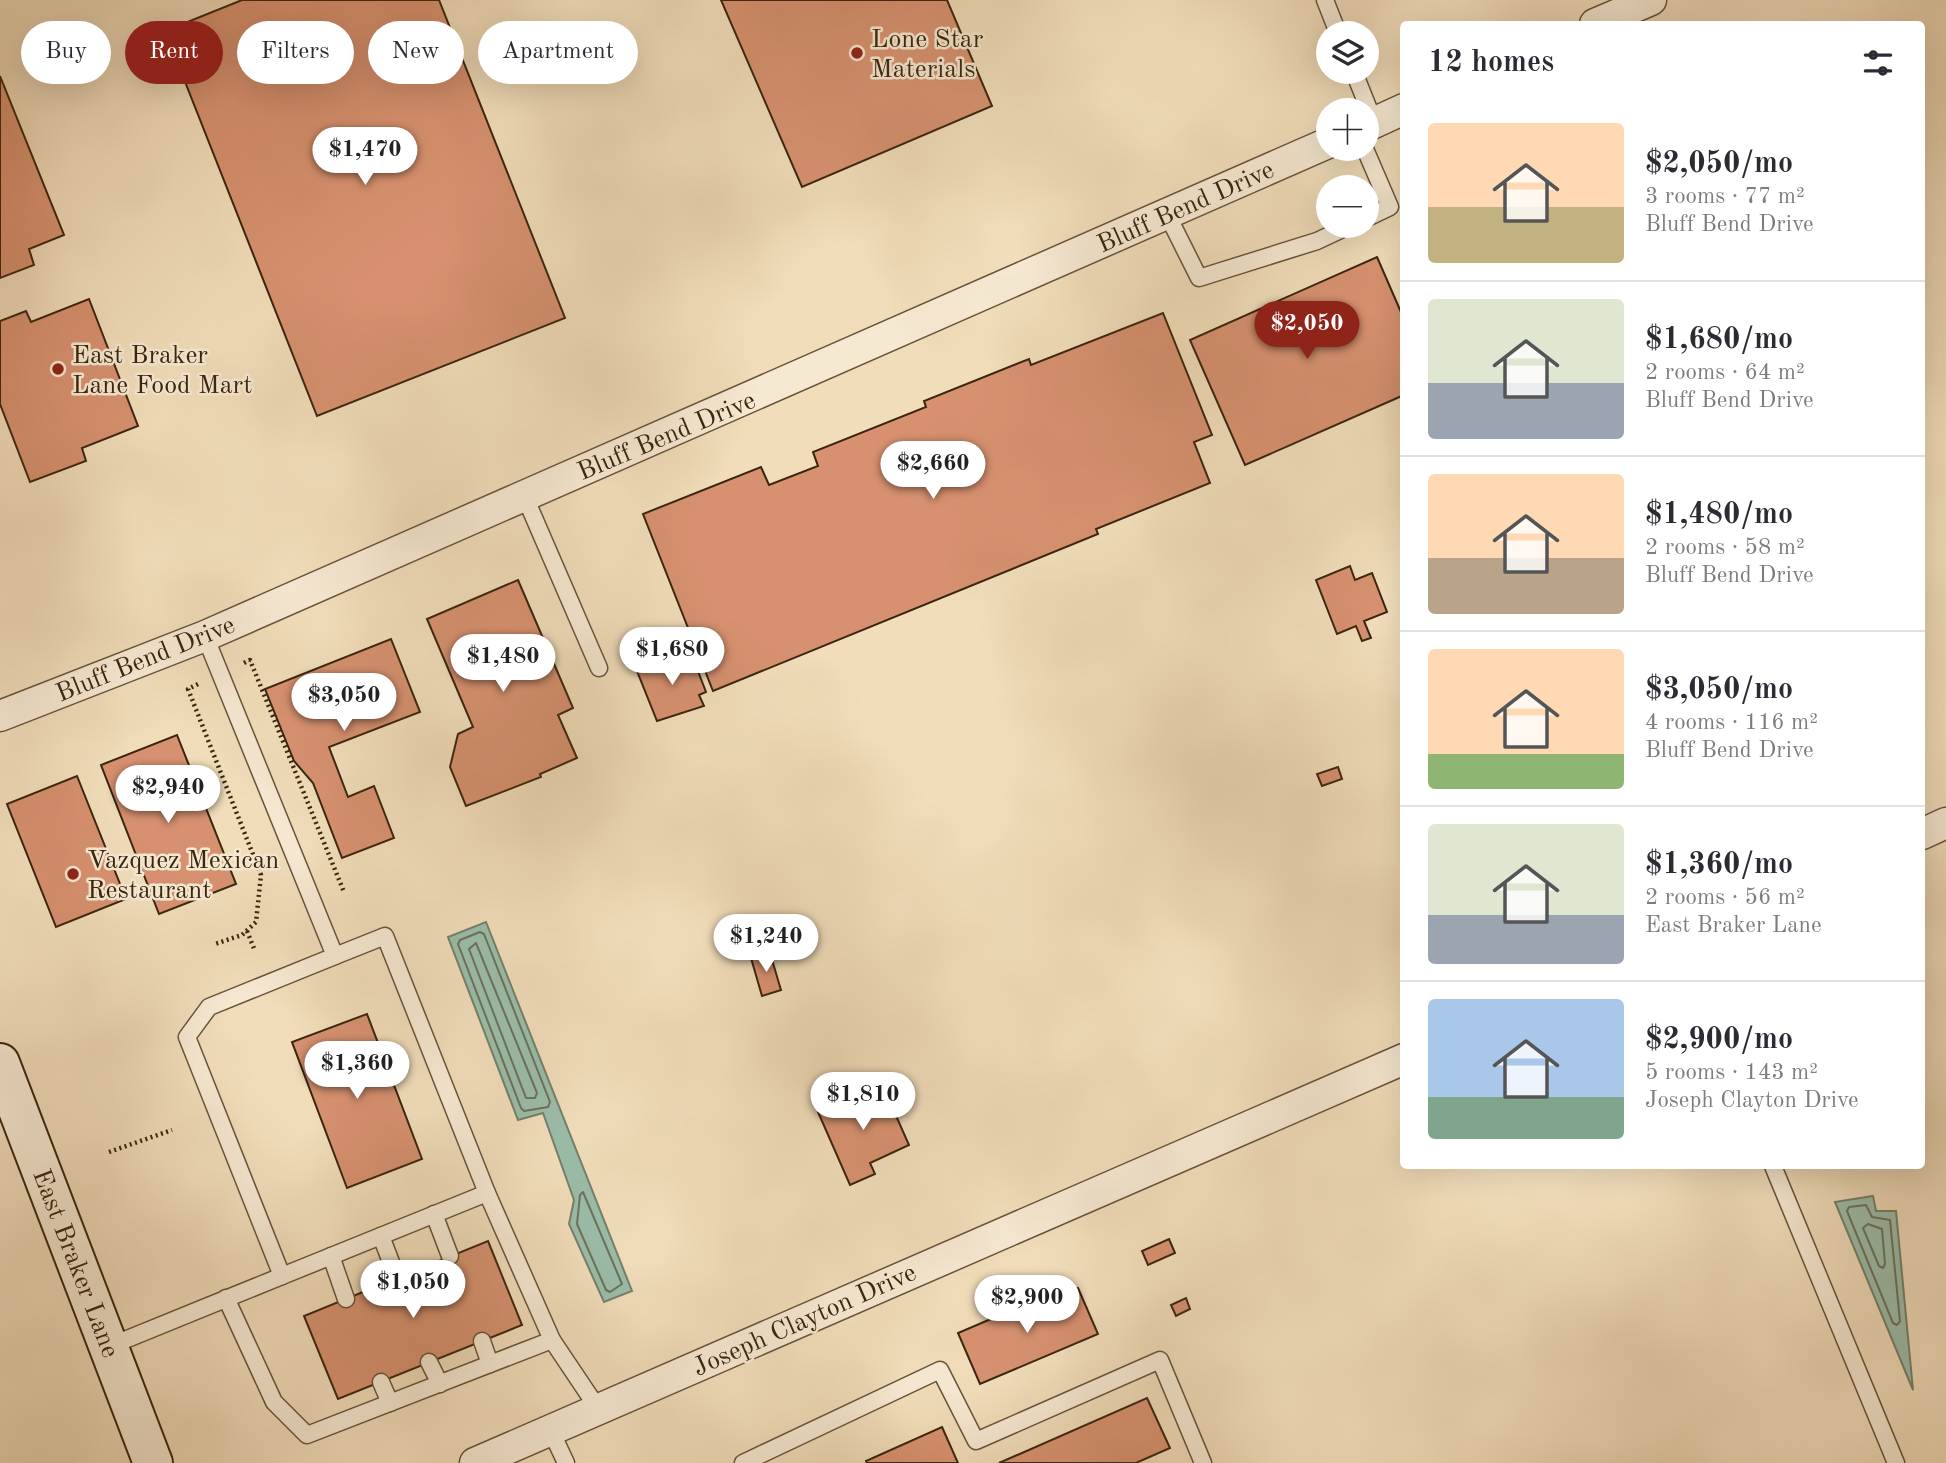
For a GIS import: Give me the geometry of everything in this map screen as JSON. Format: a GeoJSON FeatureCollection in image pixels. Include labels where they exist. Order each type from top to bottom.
{"type":"FeatureCollection","features":[{"type":"Feature","properties":{"kind":"main road","name":"East Braker Lane"},"geometry":{"type":"LineString","coordinates":[[0,1063],[153,1463]]}},
{"type":"Feature","properties":{"kind":"street"},"geometry":{"type":"LineString","coordinates":[[1602,21],[1651,0]]}},
{"type":"Feature","properties":{"kind":"street"},"geometry":{"type":"LineString","coordinates":[[1379,125],[1400,112]]}},
{"type":"Feature","properties":{"kind":"street","name":"Bluff Bend Drive"},"geometry":{"type":"LineString","coordinates":[[0,716],[205,636],[1316,148]]}},
{"type":"Feature","properties":{"kind":"street"},"geometry":{"type":"LineString","coordinates":[[1925,833],[1946,823]]}},
{"type":"Feature","properties":{"kind":"street","name":"Joseph Clayton Drive"},"geometry":{"type":"LineString","coordinates":[[475,1463],[1041,1214],[1400,1061]]}},
{"type":"Feature","properties":{"kind":"lane"},"geometry":{"type":"LineString","coordinates":[[1325,0],[1333,21]]}},
{"type":"Feature","properties":{"kind":"lane"},"geometry":{"type":"LineString","coordinates":[[1377,161],[1390,207],[1379,212]]}},
{"type":"Feature","properties":{"kind":"lane"},"geometry":{"type":"LineString","coordinates":[[1167,214],[1199,278],[1323,238]]}},
{"type":"Feature","properties":{"kind":"lane"},"geometry":{"type":"LineString","coordinates":[[525,497],[599,668]]}},
{"type":"Feature","properties":{"kind":"lane"},"geometry":{"type":"LineString","coordinates":[[205,636],[335,956]]}},
{"type":"Feature","properties":{"kind":"lane"},"geometry":{"type":"LineString","coordinates":[[282,1276],[187,1037],[209,1007],[385,936],[486,1193],[552,1340],[599,1410]]}},
{"type":"Feature","properties":{"kind":"lane"},"geometry":{"type":"LineString","coordinates":[[1774,1169],[1896,1463]]}},
{"type":"Feature","properties":{"kind":"lane"},"geometry":{"type":"LineString","coordinates":[[110,1346],[486,1193]]}},
{"type":"Feature","properties":{"kind":"lane"},"geometry":{"type":"LineString","coordinates":[[434,1214],[450,1256]]}},
{"type":"Feature","properties":{"kind":"lane"},"geometry":{"type":"LineString","coordinates":[[381,1236],[397,1278]]}},
{"type":"Feature","properties":{"kind":"lane"},"geometry":{"type":"LineString","coordinates":[[331,1256],[346,1299]]}},
{"type":"Feature","properties":{"kind":"lane"},"geometry":{"type":"LineString","coordinates":[[226,1298],[274,1402],[307,1435],[552,1340]]}},
{"type":"Feature","properties":{"kind":"lane"},"geometry":{"type":"LineString","coordinates":[[482,1341],[490,1364]]}},
{"type":"Feature","properties":{"kind":"lane"},"geometry":{"type":"LineString","coordinates":[[743,1463],[940,1370],[976,1441],[1160,1360],[1203,1463]]}},
{"type":"Feature","properties":{"kind":"lane"},"geometry":{"type":"LineString","coordinates":[[429,1362],[440,1384]]}},
{"type":"Feature","properties":{"kind":"lane"},"geometry":{"type":"LineString","coordinates":[[382,1382],[390,1403]]}},
{"type":"Feature","properties":{"kind":"lane"},"geometry":{"type":"LineString","coordinates":[[551,1431],[566,1463]]}},
{"type":"Feature","properties":{"kind":"path"},"geometry":{"type":"LineString","coordinates":[[247,931],[256,951]]}},
{"type":"Feature","properties":{"kind":"path"},"geometry":{"type":"LineString","coordinates":[[108,1152],[172,1130]]}},
{"type":"Feature","properties":{"kind":"water"},"geometry":{"type":"Polygon","coordinates":[[[486,922],[632,1291],[604,1302],[569,1224],[574,1200],[543,1113],[518,1120],[448,937],[486,922]]]}},
{"type":"Feature","properties":{"kind":"water"},"geometry":{"type":"Polygon","coordinates":[[[1873,1196],[1876,1211],[1896,1211],[1913,1390],[1835,1202],[1873,1196]]]}},
{"type":"Feature","properties":{"kind":"building"},"geometry":{"type":"Polygon","coordinates":[[[242,0],[439,0],[447,21],[368,21],[368,84],[464,84],[464,63],[565,318],[317,416],[186,84],[223,84],[223,21],[190,21],[242,0]]]}},
{"type":"Feature","properties":{"kind":"building","name":"Lone Star Materials"},"geometry":{"type":"Polygon","coordinates":[[[721,0],[947,0],[992,106],[802,187],[721,0]]]}},
{"type":"Feature","properties":{"kind":"building"},"geometry":{"type":"Polygon","coordinates":[[[0,76],[64,235],[29,249],[34,265],[0,278],[0,76]]]}},
{"type":"Feature","properties":{"kind":"building"},"geometry":{"type":"Polygon","coordinates":[[[1377,257],[1400,310],[1400,397],[1245,465],[1190,340],[1377,257]]]}},
{"type":"Feature","properties":{"kind":"building","name":"East Braker Lane Food Mart"},"geometry":{"type":"Polygon","coordinates":[[[89,299],[138,426],[82,448],[86,461],[30,482],[0,404],[0,321],[26,311],[31,322],[89,299]]]}},
{"type":"Feature","properties":{"kind":"building"},"geometry":{"type":"Polygon","coordinates":[[[1163,313],[1212,435],[1194,442],[1210,483],[1096,529],[1098,534],[713,691],[643,514],[761,467],[769,485],[818,466],[813,452],[926,407],[924,401],[1029,359],[1031,365],[1163,313]]]}},
{"type":"Feature","properties":{"kind":"building"},"geometry":{"type":"Polygon","coordinates":[[[1350,566],[1355,580],[1372,573],[1387,612],[1364,621],[1371,638],[1362,641],[1356,626],[1337,634],[1316,580],[1350,566]]]}},
{"type":"Feature","properties":{"kind":"building"},"geometry":{"type":"Polygon","coordinates":[[[518,580],[573,708],[558,715],[577,758],[540,774],[541,777],[466,806],[450,767],[458,734],[473,727],[427,619],[518,580]]]}},
{"type":"Feature","properties":{"kind":"building"},"geometry":{"type":"Polygon","coordinates":[[[391,639],[420,712],[329,747],[348,797],[374,786],[394,838],[342,858],[313,783],[294,761],[265,689],[391,639]]]}},
{"type":"Feature","properties":{"kind":"building"},"geometry":{"type":"Polygon","coordinates":[[[678,654],[683,665],[694,661],[706,692],[699,695],[704,706],[657,721],[637,671],[678,654]]]}},
{"type":"Feature","properties":{"kind":"building"},"geometry":{"type":"Polygon","coordinates":[[[177,735],[236,884],[159,914],[101,765],[177,735]]]}},
{"type":"Feature","properties":{"kind":"building"},"geometry":{"type":"Polygon","coordinates":[[[1338,767],[1342,779],[1322,786],[1317,774],[1338,767]]]}},
{"type":"Feature","properties":{"kind":"building"},"geometry":{"type":"Polygon","coordinates":[[[77,776],[126,899],[56,927],[7,804],[77,776]]]}},
{"type":"Feature","properties":{"kind":"building"},"geometry":{"type":"Polygon","coordinates":[[[770,953],[781,990],[762,996],[751,958],[770,953]]]}},
{"type":"Feature","properties":{"kind":"building"},"geometry":{"type":"Polygon","coordinates":[[[367,1014],[422,1159],[347,1188],[292,1042],[367,1014]]]}},
{"type":"Feature","properties":{"kind":"building"},"geometry":{"type":"Polygon","coordinates":[[[882,1084],[909,1145],[870,1163],[875,1174],[850,1185],[818,1112],[882,1084]]]}},
{"type":"Feature","properties":{"kind":"building"},"geometry":{"type":"Polygon","coordinates":[[[1169,1239],[1175,1253],[1148,1265],[1142,1251],[1169,1239]]]}},
{"type":"Feature","properties":{"kind":"building"},"geometry":{"type":"Polygon","coordinates":[[[488,1241],[522,1325],[338,1399],[304,1316],[488,1241]]]}},
{"type":"Feature","properties":{"kind":"building"},"geometry":{"type":"Polygon","coordinates":[[[1078,1288],[1098,1334],[980,1384],[958,1333],[1026,1304],[1028,1310],[1078,1288]]]}},
{"type":"Feature","properties":{"kind":"building"},"geometry":{"type":"Polygon","coordinates":[[[1186,1298],[1190,1309],[1176,1316],[1171,1305],[1186,1298]]]}},
{"type":"Feature","properties":{"kind":"building"},"geometry":{"type":"Polygon","coordinates":[[[1147,1398],[1170,1448],[1136,1463],[999,1463],[1147,1398]]]}},
{"type":"Feature","properties":{"kind":"building"},"geometry":{"type":"Polygon","coordinates":[[[942,1427],[958,1463],[866,1461],[942,1427]]]}},
{"type":"Feature","properties":{"kind":"place","name":"Lone Star Materials"},"geometry":{"type":"Point","coordinates":[857,53]}},
{"type":"Feature","properties":{"kind":"place","name":"East Braker Lane Food Mart"},"geometry":{"type":"Point","coordinates":[58,369]}},
{"type":"Feature","properties":{"kind":"place","name":"Vazquez Mexican Restaurant"},"geometry":{"type":"Point","coordinates":[73,874]}}]}
